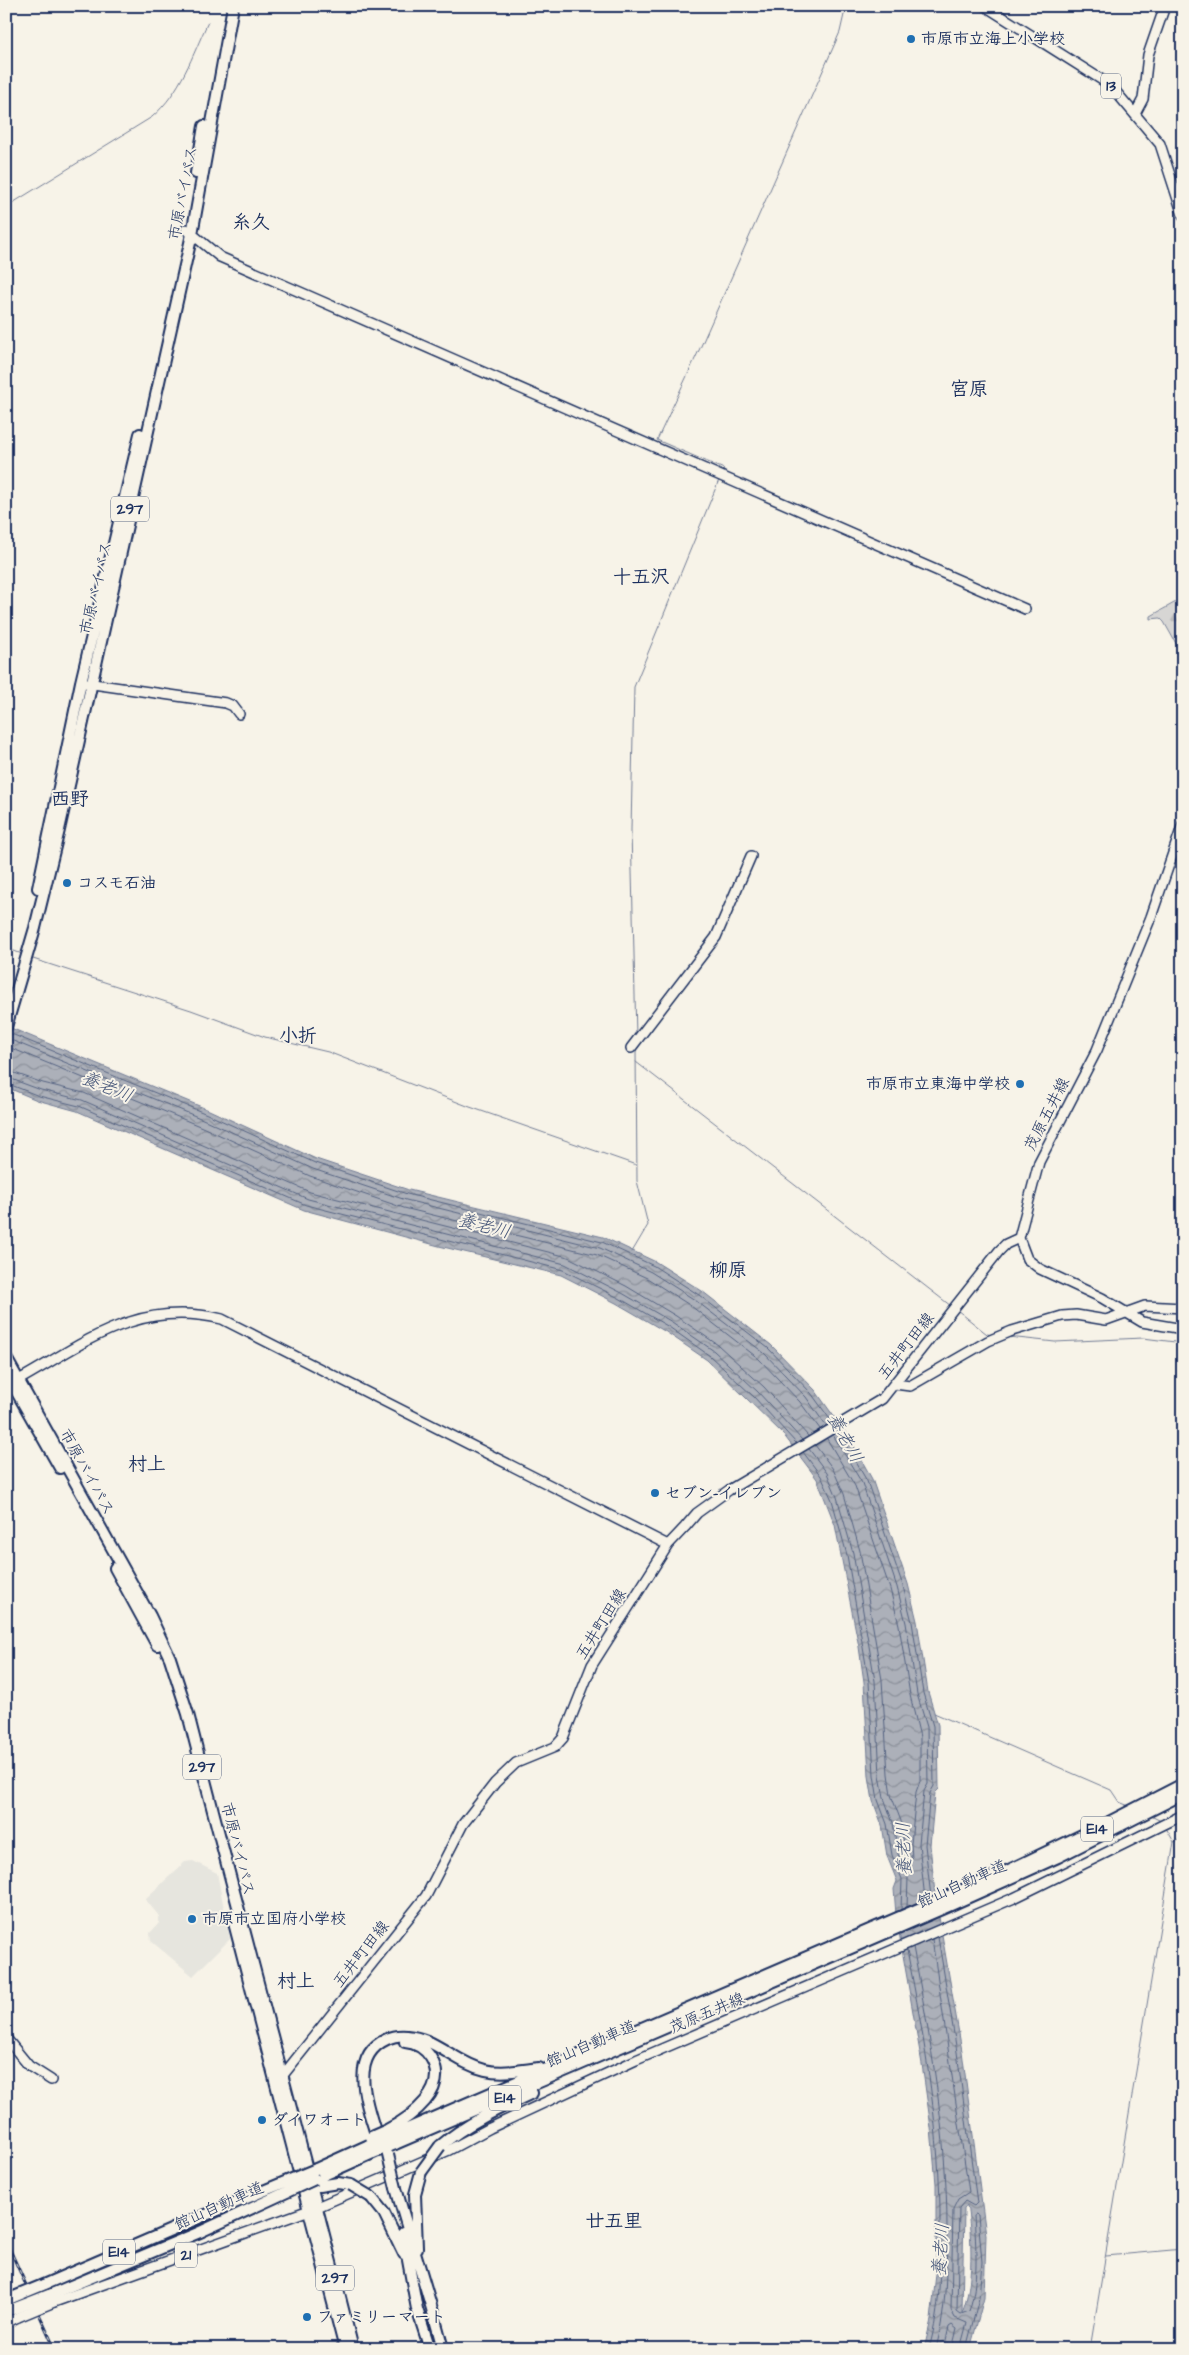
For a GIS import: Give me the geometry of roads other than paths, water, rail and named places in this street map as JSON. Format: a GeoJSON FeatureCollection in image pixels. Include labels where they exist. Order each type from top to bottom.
{"type":"FeatureCollection","features":[{"type":"Feature","properties":{"kind":"highway","name":"市原バイパス"},"geometry":{"type":"LineString","coordinates":[[189,231],[226,6]]}},
{"type":"Feature","properties":{"kind":"highway","name":"市原バイパス"},"geometry":{"type":"LineString","coordinates":[[6,1027],[9,1007],[55,848],[86,683],[189,231],[232,6]]}},
{"type":"Feature","properties":{"kind":"highway","name":"市原バイパス"},"geometry":{"type":"LineString","coordinates":[[6,1358],[12,1383],[155,1642],[169,1673],[277,2086],[351,2348]]}},
{"type":"Feature","properties":{"kind":"highway","name":"市原バイパス"},"geometry":{"type":"LineString","coordinates":[[6,1373],[150,1616],[175,1673],[188,1714],[267,2022],[283,2074],[313,2209]]}},
{"type":"Feature","properties":{"kind":"highway","name":"館山自動車道"},"geometry":{"type":"LineString","coordinates":[[1010,1874],[1183,1784]]}},
{"type":"Feature","properties":{"kind":"highway","name":"館山自動車道"},"geometry":{"type":"LineString","coordinates":[[381,2142],[615,2051],[636,2036],[1114,1830],[1183,1794]]}},
{"type":"Feature","properties":{"kind":"highway"},"geometry":{"type":"LineString","coordinates":[[443,2349],[419,2260],[410,2238],[364,2092],[364,2064],[372,2050],[389,2037],[399,2035],[420,2038],[470,2065],[486,2070],[506,2072],[547,2068]]}},
{"type":"Feature","properties":{"kind":"highway","name":"館山自動車道"},"geometry":{"type":"LineString","coordinates":[[11,2307],[52,2298],[291,2190],[381,2142],[608,2041],[636,2036]]}},
{"type":"Feature","properties":{"kind":"highway"},"geometry":{"type":"LineString","coordinates":[[318,2174],[381,2142],[421,2107],[429,2097],[434,2084],[435,2068],[431,2058],[423,2049],[413,2043],[389,2044],[380,2050],[373,2060],[370,2071],[370,2087],[381,2142]]}},
{"type":"Feature","properties":{"kind":"highway"},"geometry":{"type":"LineString","coordinates":[[419,2260],[415,2194],[421,2172],[440,2146],[490,2113],[615,2051]]}},
{"type":"Feature","properties":{"kind":"highway","name":"館山自動車道"},"geometry":{"type":"LineString","coordinates":[[11,2307],[43,2285],[271,2188],[318,2174]]}},
{"type":"Feature","properties":{"kind":"highway"},"geometry":{"type":"LineString","coordinates":[[318,2174],[338,2183],[351,2185],[371,2196],[384,2213],[407,2259]]}},
{"type":"Feature","properties":{"kind":"highway"},"geometry":{"type":"LineString","coordinates":[[394,2188],[417,2309],[430,2349]]}},
{"type":"Feature","properties":{"kind":"main road","name":"13"},"geometry":{"type":"LineString","coordinates":[[985,6],[1102,78],[1160,144],[1183,215]]}},
{"type":"Feature","properties":{"kind":"main road"},"geometry":{"type":"LineString","coordinates":[[1135,114],[1143,99],[1151,42],[1164,6]]}},
{"type":"Feature","properties":{"kind":"main road"},"geometry":{"type":"LineString","coordinates":[[189,231],[220,257],[1025,609]]}},
{"type":"Feature","properties":{"kind":"main road"},"geometry":{"type":"LineString","coordinates":[[86,683],[226,703],[233,706],[239,714]]}},
{"type":"Feature","properties":{"kind":"main road","name":"茂原五井線"},"geometry":{"type":"LineString","coordinates":[[1019,1238],[1039,1162],[1097,1050],[1151,918],[1183,824]]}},
{"type":"Feature","properties":{"kind":"main road"},"geometry":{"type":"LineString","coordinates":[[631,1048],[716,937],[751,856]]}},
{"type":"Feature","properties":{"kind":"main road"},"geometry":{"type":"LineString","coordinates":[[1019,1238],[1024,1255],[1032,1264],[1102,1298],[1124,1313],[1155,1325],[1183,1329]]}},
{"type":"Feature","properties":{"kind":"main road","name":"五井町田線"},"geometry":{"type":"LineString","coordinates":[[277,2086],[283,2074],[426,1896],[463,1824],[495,1783],[516,1763],[555,1747],[560,1742],[592,1665],[668,1545],[697,1513],[729,1490],[874,1404],[895,1384],[994,1256],[1006,1244],[1019,1238]]}},
{"type":"Feature","properties":{"kind":"main road"},"geometry":{"type":"LineString","coordinates":[[895,1384],[910,1386],[988,1341],[1036,1323],[1069,1315],[1106,1320],[1144,1306],[1183,1308]]}},
{"type":"Feature","properties":{"kind":"main road"},"geometry":{"type":"LineString","coordinates":[[12,1383],[106,1331],[140,1317],[168,1312],[222,1319],[668,1545]]}},
{"type":"Feature","properties":{"kind":"main road","name":"茂原五井線"},"geometry":{"type":"LineString","coordinates":[[313,2209],[448,2150],[490,2128],[636,2060],[1002,1903],[1099,1858],[1183,1815]]}},
{"type":"Feature","properties":{"kind":"main road"},"geometry":{"type":"LineString","coordinates":[[6,2038],[29,2066],[51,2080]]}},
{"type":"Feature","properties":{"kind":"main road","name":"21"},"geometry":{"type":"LineString","coordinates":[[52,2298],[313,2209]]}},
{"type":"Feature","properties":{"kind":"main road"},"geometry":{"type":"LineString","coordinates":[[6,2322],[11,2307]]}},
{"type":"Feature","properties":{"kind":"water","name":"養老川"},"geometry":{"type":"Polygon","coordinates":[[[6,1026],[209,1110],[316,1159],[409,1190],[603,1237],[656,1262],[702,1291],[771,1345],[815,1390],[850,1439],[872,1479],[908,1584],[917,1621],[928,1692],[938,1725],[939,1789],[935,1793],[930,1845],[935,1894],[962,2051],[986,2235],[984,2298],[970,2349],[924,2349],[931,2320],[936,2274],[936,2184],[931,2128],[922,2064],[896,1915],[894,1889],[897,1881],[887,1856],[882,1825],[873,1801],[869,1776],[864,1682],[835,1525],[817,1479],[783,1434],[707,1360],[666,1332],[616,1303],[561,1275],[439,1246],[304,1210],[77,1111],[37,1100],[6,1087],[6,1026]],[[967,2205],[964,2209],[962,2313],[969,2288],[971,2245],[967,2205]]]}},
{"type":"Feature","properties":{"kind":"waterway"},"geometry":{"type":"LineString","coordinates":[[723,471],[724,469],[657,440],[701,346],[840,32],[846,6]]}},
{"type":"Feature","properties":{"kind":"waterway"},"geometry":{"type":"LineString","coordinates":[[6,207],[152,117],[171,96],[178,85],[208,22]]}},
{"type":"Feature","properties":{"kind":"waterway"},"geometry":{"type":"LineString","coordinates":[[636,1036],[631,830],[634,687],[719,480]]}},
{"type":"Feature","properties":{"kind":"waterway"},"geometry":{"type":"LineString","coordinates":[[6,948],[22,954]]}},
{"type":"Feature","properties":{"kind":"waterway"},"geometry":{"type":"LineString","coordinates":[[30,958],[191,1010],[265,1037],[328,1052],[470,1107],[636,1165]]}},
{"type":"Feature","properties":{"kind":"waterway"},"geometry":{"type":"LineString","coordinates":[[632,1252],[648,1225],[637,1181],[636,1048]]}},
{"type":"Feature","properties":{"kind":"waterway"},"geometry":{"type":"LineString","coordinates":[[636,1062],[951,1306]]}},
{"type":"Feature","properties":{"kind":"waterway"},"geometry":{"type":"LineString","coordinates":[[957,1310],[987,1334],[992,1335]]}},
{"type":"Feature","properties":{"kind":"waterway"},"geometry":{"type":"LineString","coordinates":[[1008,1337],[1055,1342],[1143,1338],[1183,1343]]}},
{"type":"Feature","properties":{"kind":"waterway"},"geometry":{"type":"LineString","coordinates":[[934,1713],[1111,1790],[1119,1802],[1129,1806]]}},
{"type":"Feature","properties":{"kind":"waterway"},"geometry":{"type":"LineString","coordinates":[[1151,1816],[1161,1821]]}},
{"type":"Feature","properties":{"kind":"waterway"},"geometry":{"type":"LineString","coordinates":[[1090,2349],[1174,1842],[1166,1828]]}},
{"type":"Feature","properties":{"kind":"waterway"},"geometry":{"type":"LineString","coordinates":[[1174,1842],[1183,1838]]}},
{"type":"Feature","properties":{"kind":"waterway"},"geometry":{"type":"LineString","coordinates":[[1106,2256],[1183,2249]]}},
{"type":"Feature","properties":{"kind":"railway"},"geometry":{"type":"LineString","coordinates":[[6,2241],[55,2349]]}},
{"type":"Feature","properties":{"kind":"place","name":"市原市立海上小学校"},"geometry":{"type":"Point","coordinates":[911,39]}},
{"type":"Feature","properties":{"kind":"place","name":"コスモ石油"},"geometry":{"type":"Point","coordinates":[67,883]}},
{"type":"Feature","properties":{"kind":"place","name":"市原市立東海中学校"},"geometry":{"type":"Point","coordinates":[1020,1084]}},
{"type":"Feature","properties":{"kind":"place","name":"セブン-イレブン"},"geometry":{"type":"Point","coordinates":[655,1493]}},
{"type":"Feature","properties":{"kind":"place","name":"市原市立国府小学校"},"geometry":{"type":"Point","coordinates":[192,1919]}},
{"type":"Feature","properties":{"kind":"place","name":"ダイワオート"},"geometry":{"type":"Point","coordinates":[262,2120]}},
{"type":"Feature","properties":{"kind":"place","name":"ファミリーマート"},"geometry":{"type":"Point","coordinates":[307,2317]}},
{"type":"Feature","properties":{"kind":"district","name":"糸久"},"geometry":{"type":"Point","coordinates":[251,222]}},
{"type":"Feature","properties":{"kind":"district","name":"宮原"},"geometry":{"type":"Point","coordinates":[969,389]}},
{"type":"Feature","properties":{"kind":"district","name":"十五沢"},"geometry":{"type":"Point","coordinates":[641,577]}},
{"type":"Feature","properties":{"kind":"district","name":"西野"},"geometry":{"type":"Point","coordinates":[70,799]}},
{"type":"Feature","properties":{"kind":"district","name":"小折"},"geometry":{"type":"Point","coordinates":[298,1036]}},
{"type":"Feature","properties":{"kind":"district","name":"柳原"},"geometry":{"type":"Point","coordinates":[728,1270]}},
{"type":"Feature","properties":{"kind":"district","name":"村上"},"geometry":{"type":"Point","coordinates":[147,1464]}},
{"type":"Feature","properties":{"kind":"district","name":"村上"},"geometry":{"type":"Point","coordinates":[296,1981]}},
{"type":"Feature","properties":{"kind":"district","name":"廿五里"},"geometry":{"type":"Point","coordinates":[614,2221]}}]}
